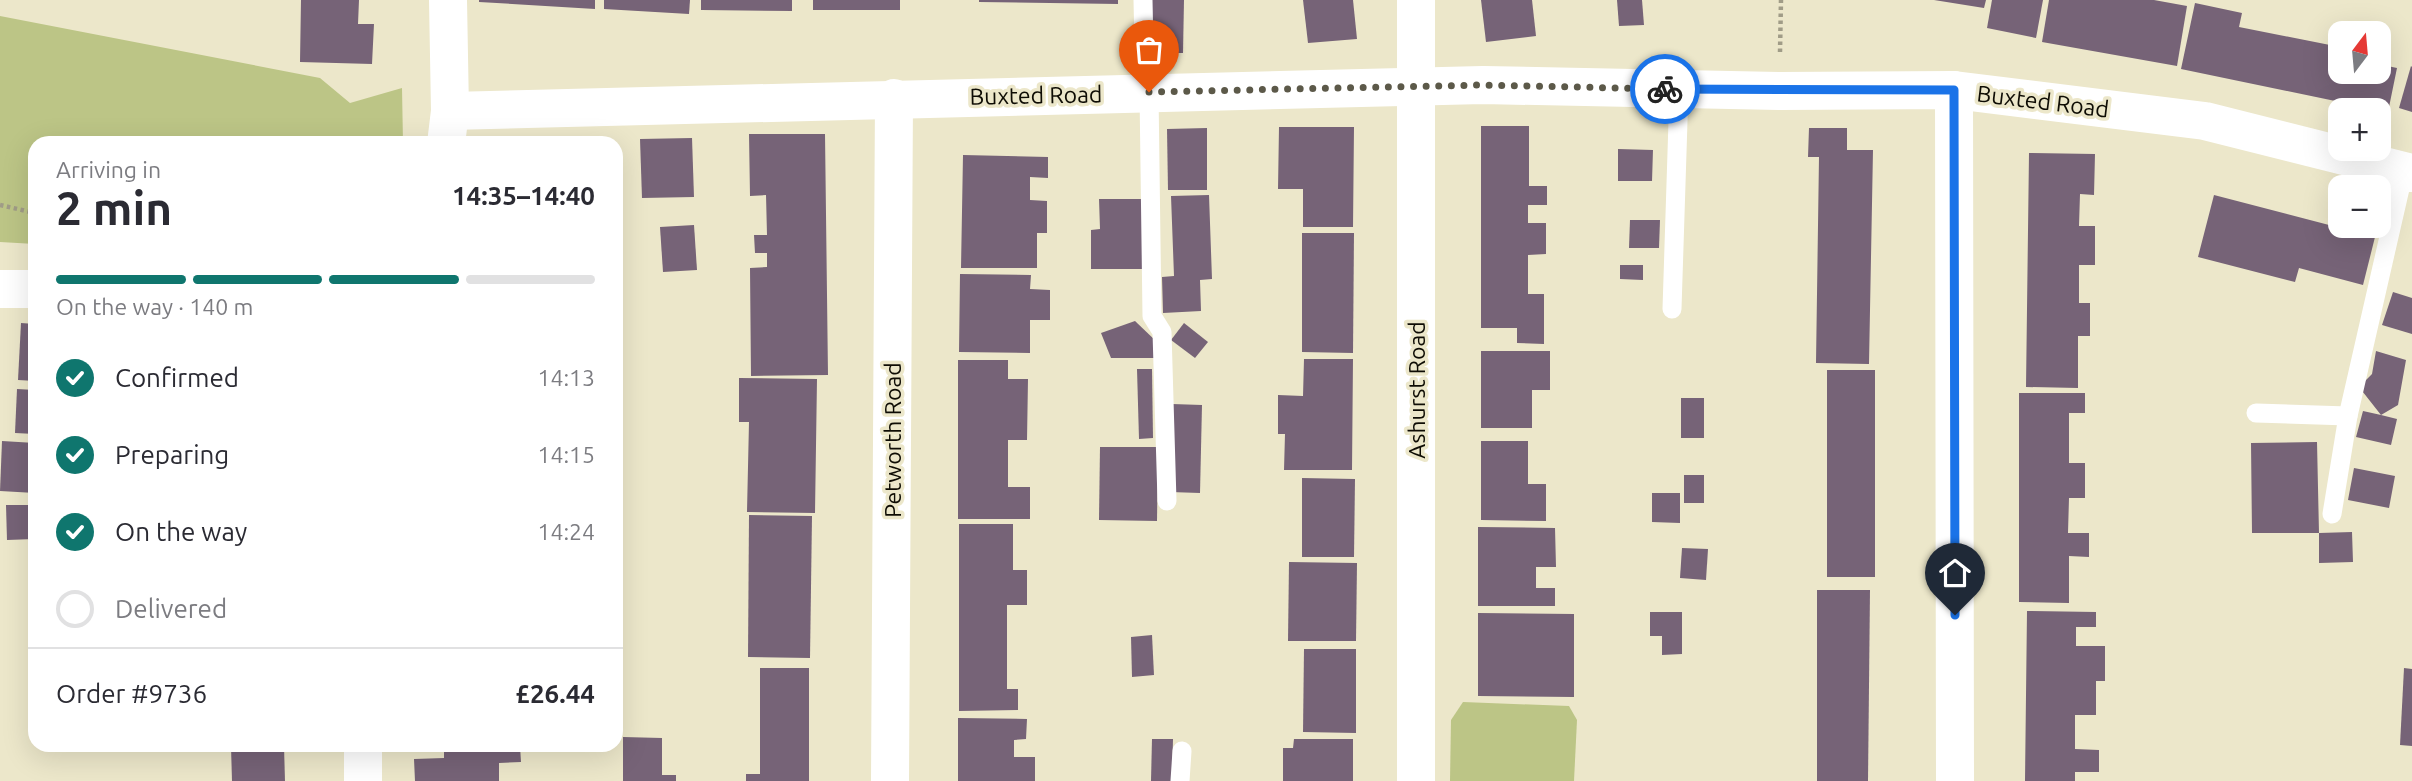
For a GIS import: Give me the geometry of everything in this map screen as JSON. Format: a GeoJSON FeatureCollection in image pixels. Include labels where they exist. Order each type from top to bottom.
{"type":"FeatureCollection","features":[{"type":"Feature","properties":{"kind":"street"},"geometry":{"type":"LineString","coordinates":[[448,0],[448,127]]}},
{"type":"Feature","properties":{"kind":"street","name":"Ashurst Road"},"geometry":{"type":"LineString","coordinates":[[1416,0],[1416,781]]}},
{"type":"Feature","properties":{"kind":"street","name":"Buxted Road"},"geometry":{"type":"LineString","coordinates":[[448,127],[894,98],[1482,85],[1679,90],[1954,90],[2205,121],[2408,172]]}},
{"type":"Feature","properties":{"kind":"street"},"geometry":{"type":"LineString","coordinates":[[1954,90],[1955,781]]}},
{"type":"Feature","properties":{"kind":"street","name":"Petworth Road"},"geometry":{"type":"LineString","coordinates":[[890,781],[894,98]]}},
{"type":"Feature","properties":{"kind":"street"},"geometry":{"type":"LineString","coordinates":[[0,289],[28,289]]}},
{"type":"Feature","properties":{"kind":"street"},"geometry":{"type":"LineString","coordinates":[[363,752],[363,781]]}},
{"type":"Feature","properties":{"kind":"lane"},"geometry":{"type":"LineString","coordinates":[[1143,0],[1152,316],[1162,332],[1167,501]]}},
{"type":"Feature","properties":{"kind":"lane"},"geometry":{"type":"LineString","coordinates":[[1672,309],[1679,90]]}},
{"type":"Feature","properties":{"kind":"lane"},"geometry":{"type":"LineString","coordinates":[[2332,514],[2348,416],[2408,172]]}},
{"type":"Feature","properties":{"kind":"lane"},"geometry":{"type":"LineString","coordinates":[[2256,413],[2348,416]]}},
{"type":"Feature","properties":{"kind":"lane"},"geometry":{"type":"LineString","coordinates":[[1180,781],[1182,751]]}},
{"type":"Feature","properties":{"kind":"path"},"geometry":{"type":"LineString","coordinates":[[1779,91],[1781,0]]}},
{"type":"Feature","properties":{"kind":"path"},"geometry":{"type":"LineString","coordinates":[[0,205],[28,211]]}},
{"type":"Feature","properties":{"kind":"green space"},"geometry":{"type":"Polygon","coordinates":[[[0,16],[320,78],[350,103],[402,88],[403,136],[28,136],[28,244],[0,242],[0,16]]]}},
{"type":"Feature","properties":{"kind":"green space"},"geometry":{"type":"Polygon","coordinates":[[[1463,702],[1569,706],[1577,720],[1574,781],[1450,781],[1451,720],[1463,702]]]}},
{"type":"Feature","properties":{"kind":"building"},"geometry":{"type":"Polygon","coordinates":[[[301,0],[359,0],[358,24],[374,24],[372,64],[300,62],[301,0]]]}},
{"type":"Feature","properties":{"kind":"building"},"geometry":{"type":"Polygon","coordinates":[[[595,0],[595,9],[479,2],[595,0]]]}},
{"type":"Feature","properties":{"kind":"building"},"geometry":{"type":"Polygon","coordinates":[[[604,0],[690,0],[689,14],[604,9],[604,0]]]}},
{"type":"Feature","properties":{"kind":"building"},"geometry":{"type":"Polygon","coordinates":[[[701,0],[792,0],[792,11],[701,10],[701,0]]]}},
{"type":"Feature","properties":{"kind":"building"},"geometry":{"type":"Polygon","coordinates":[[[813,0],[900,0],[900,10],[813,10],[813,0]]]}},
{"type":"Feature","properties":{"kind":"building"},"geometry":{"type":"Polygon","coordinates":[[[1118,0],[1118,4],[979,2],[1118,0]]]}},
{"type":"Feature","properties":{"kind":"building"},"geometry":{"type":"Polygon","coordinates":[[[1152,0],[1184,0],[1183,53],[1152,53],[1152,0]]]}},
{"type":"Feature","properties":{"kind":"building"},"geometry":{"type":"Polygon","coordinates":[[[1303,0],[1353,0],[1357,39],[1308,43],[1303,0]]]}},
{"type":"Feature","properties":{"kind":"building"},"geometry":{"type":"Polygon","coordinates":[[[1481,0],[1532,0],[1536,36],[1486,42],[1481,0]]]}},
{"type":"Feature","properties":{"kind":"building"},"geometry":{"type":"Polygon","coordinates":[[[1617,0],[1642,0],[1644,25],[1619,26],[1617,0]]]}},
{"type":"Feature","properties":{"kind":"building"},"geometry":{"type":"Polygon","coordinates":[[[1934,0],[1986,0],[1984,8],[1934,0]]]}},
{"type":"Feature","properties":{"kind":"building"},"geometry":{"type":"Polygon","coordinates":[[[1992,0],[2043,0],[2036,38],[1987,28],[1992,0]]]}},
{"type":"Feature","properties":{"kind":"building"},"geometry":{"type":"Polygon","coordinates":[[[2049,0],[2154,0],[2187,6],[2177,66],[2042,42],[2049,0]]]}},
{"type":"Feature","properties":{"kind":"building"},"geometry":{"type":"Polygon","coordinates":[[[2195,3],[2242,13],[2239,27],[2328,45],[2328,84],[2391,84],[2391,67],[2397,68],[2391,98],[2328,100],[2181,69],[2195,3]]]}},
{"type":"Feature","properties":{"kind":"building"},"geometry":{"type":"Polygon","coordinates":[[[2412,67],[2412,112],[2399,108],[2412,67]]]}},
{"type":"Feature","properties":{"kind":"building"},"geometry":{"type":"Polygon","coordinates":[[[1481,126],[1529,126],[1529,186],[1547,186],[1547,205],[1528,205],[1528,223],[1546,223],[1546,254],[1528,255],[1528,294],[1544,294],[1544,344],[1517,343],[1517,328],[1481,328],[1481,126]]]}},
{"type":"Feature","properties":{"kind":"building"},"geometry":{"type":"Polygon","coordinates":[[[1279,127],[1354,127],[1353,227],[1303,227],[1303,189],[1278,189],[1279,127]]]}},
{"type":"Feature","properties":{"kind":"building"},"geometry":{"type":"Polygon","coordinates":[[[1207,128],[1207,190],[1168,190],[1167,129],[1207,128]]]}},
{"type":"Feature","properties":{"kind":"building"},"geometry":{"type":"Polygon","coordinates":[[[1809,128],[1847,128],[1847,150],[1873,150],[1869,364],[1816,363],[1819,157],[1808,157],[1809,128]]]}},
{"type":"Feature","properties":{"kind":"building"},"geometry":{"type":"Polygon","coordinates":[[[749,134],[825,134],[828,375],[751,376],[750,268],[767,267],[767,253],[755,253],[754,235],[767,235],[766,195],[750,196],[749,134]]]}},
{"type":"Feature","properties":{"kind":"building"},"geometry":{"type":"Polygon","coordinates":[[[692,138],[694,197],[642,198],[640,139],[692,138]]]}},
{"type":"Feature","properties":{"kind":"building"},"geometry":{"type":"Polygon","coordinates":[[[1618,149],[1653,150],[1652,181],[1618,181],[1618,149]]]}},
{"type":"Feature","properties":{"kind":"building"},"geometry":{"type":"Polygon","coordinates":[[[2029,153],[2095,154],[2094,195],[2080,194],[2079,226],[2095,226],[2095,265],[2079,265],[2079,303],[2090,303],[2090,336],[2078,336],[2078,388],[2026,387],[2029,153]]]}},
{"type":"Feature","properties":{"kind":"building"},"geometry":{"type":"Polygon","coordinates":[[[963,155],[1048,157],[1048,178],[1030,177],[1030,200],[1047,201],[1047,233],[1037,233],[1037,268],[961,268],[963,155]]]}},
{"type":"Feature","properties":{"kind":"building"},"geometry":{"type":"Polygon","coordinates":[[[1209,195],[1212,279],[1200,280],[1201,311],[1163,313],[1162,277],[1174,276],[1171,196],[1209,195]]]}},
{"type":"Feature","properties":{"kind":"building"},"geometry":{"type":"Polygon","coordinates":[[[2214,195],[2328,225],[2328,238],[2375,238],[2363,285],[2299,268],[2295,282],[2198,257],[2214,195]]]}},
{"type":"Feature","properties":{"kind":"building"},"geometry":{"type":"Polygon","coordinates":[[[1099,199],[1143,199],[1143,269],[1091,269],[1091,230],[1100,229],[1099,199]]]}},
{"type":"Feature","properties":{"kind":"building"},"geometry":{"type":"Polygon","coordinates":[[[1630,220],[1660,220],[1659,248],[1629,248],[1630,220]]]}},
{"type":"Feature","properties":{"kind":"building"},"geometry":{"type":"Polygon","coordinates":[[[694,225],[697,270],[663,272],[660,227],[694,225]]]}},
{"type":"Feature","properties":{"kind":"building"},"geometry":{"type":"Polygon","coordinates":[[[1302,233],[1354,233],[1353,353],[1302,352],[1302,233]]]}},
{"type":"Feature","properties":{"kind":"building"},"geometry":{"type":"Polygon","coordinates":[[[1620,265],[1643,265],[1643,280],[1620,279],[1620,265]]]}},
{"type":"Feature","properties":{"kind":"building"},"geometry":{"type":"Polygon","coordinates":[[[960,274],[1031,275],[1030,289],[1050,290],[1050,320],[1030,320],[1030,353],[959,352],[960,274]]]}},
{"type":"Feature","properties":{"kind":"building"},"geometry":{"type":"Polygon","coordinates":[[[2393,292],[2412,298],[2412,334],[2382,325],[2393,292]]]}},
{"type":"Feature","properties":{"kind":"building"},"geometry":{"type":"Polygon","coordinates":[[[1135,321],[1158,343],[1158,358],[1111,358],[1101,333],[1135,321]]]}},
{"type":"Feature","properties":{"kind":"building"},"geometry":{"type":"Polygon","coordinates":[[[21,323],[28,324],[28,381],[18,380],[21,323]]]}},
{"type":"Feature","properties":{"kind":"building"},"geometry":{"type":"Polygon","coordinates":[[[1184,323],[1208,342],[1195,358],[1171,340],[1184,323]]]}},
{"type":"Feature","properties":{"kind":"building"},"geometry":{"type":"Polygon","coordinates":[[[1481,351],[1550,351],[1550,390],[1532,390],[1532,428],[1481,428],[1481,351]]]}},
{"type":"Feature","properties":{"kind":"building"},"geometry":{"type":"Polygon","coordinates":[[[2376,351],[2406,360],[2398,405],[2381,415],[2359,387],[2372,374],[2376,351]]]}},
{"type":"Feature","properties":{"kind":"building"},"geometry":{"type":"Polygon","coordinates":[[[1304,359],[1353,359],[1352,470],[1284,470],[1285,434],[1278,434],[1278,395],[1303,396],[1304,359]]]}},
{"type":"Feature","properties":{"kind":"building"},"geometry":{"type":"Polygon","coordinates":[[[958,360],[1008,360],[1008,379],[1028,379],[1027,440],[1008,440],[1008,487],[1030,487],[1030,519],[958,519],[958,360]]]}},
{"type":"Feature","properties":{"kind":"building"},"geometry":{"type":"Polygon","coordinates":[[[1137,369],[1152,369],[1153,438],[1139,439],[1137,369]]]}},
{"type":"Feature","properties":{"kind":"building"},"geometry":{"type":"Polygon","coordinates":[[[1827,370],[1875,370],[1875,577],[1827,577],[1827,370]]]}},
{"type":"Feature","properties":{"kind":"building"},"geometry":{"type":"Polygon","coordinates":[[[739,378],[817,379],[815,513],[747,512],[749,422],[739,422],[739,378]]]}},
{"type":"Feature","properties":{"kind":"building"},"geometry":{"type":"Polygon","coordinates":[[[17,389],[28,390],[28,434],[15,433],[17,389]]]}},
{"type":"Feature","properties":{"kind":"building"},"geometry":{"type":"Polygon","coordinates":[[[2019,393],[2085,393],[2085,413],[2069,413],[2069,463],[2085,463],[2085,498],[2069,498],[2068,533],[2089,533],[2089,557],[2069,556],[2069,603],[2019,602],[2019,393]]]}},
{"type":"Feature","properties":{"kind":"building"},"geometry":{"type":"Polygon","coordinates":[[[1681,398],[1704,398],[1704,438],[1681,438],[1681,398]]]}},
{"type":"Feature","properties":{"kind":"building"},"geometry":{"type":"Polygon","coordinates":[[[1172,404],[1202,405],[1200,493],[1170,492],[1172,404]]]}},
{"type":"Feature","properties":{"kind":"building"},"geometry":{"type":"Polygon","coordinates":[[[2363,411],[2397,419],[2391,445],[2356,437],[2363,411]]]}},
{"type":"Feature","properties":{"kind":"building"},"geometry":{"type":"Polygon","coordinates":[[[2,441],[28,443],[28,493],[0,491],[2,441]]]}},
{"type":"Feature","properties":{"kind":"building"},"geometry":{"type":"Polygon","coordinates":[[[1481,441],[1528,441],[1528,484],[1546,484],[1546,521],[1481,520],[1481,441]]]}},
{"type":"Feature","properties":{"kind":"building"},"geometry":{"type":"Polygon","coordinates":[[[2317,442],[2319,533],[2252,533],[2251,443],[2317,442]]]}},
{"type":"Feature","properties":{"kind":"building"},"geometry":{"type":"Polygon","coordinates":[[[1100,447],[1158,447],[1157,521],[1099,520],[1100,447]]]}},
{"type":"Feature","properties":{"kind":"building"},"geometry":{"type":"Polygon","coordinates":[[[2354,468],[2395,476],[2389,508],[2348,500],[2354,468]]]}},
{"type":"Feature","properties":{"kind":"building"},"geometry":{"type":"Polygon","coordinates":[[[1684,475],[1704,475],[1704,503],[1684,503],[1684,475]]]}},
{"type":"Feature","properties":{"kind":"building"},"geometry":{"type":"Polygon","coordinates":[[[1302,478],[1355,479],[1354,557],[1302,557],[1302,478]]]}},
{"type":"Feature","properties":{"kind":"building"},"geometry":{"type":"Polygon","coordinates":[[[1652,493],[1680,493],[1680,523],[1652,522],[1652,493]]]}},
{"type":"Feature","properties":{"kind":"building"},"geometry":{"type":"Polygon","coordinates":[[[6,505],[28,505],[28,539],[7,540],[6,505]]]}},
{"type":"Feature","properties":{"kind":"building"},"geometry":{"type":"Polygon","coordinates":[[[749,515],[812,516],[810,658],[748,657],[749,515]]]}},
{"type":"Feature","properties":{"kind":"building"},"geometry":{"type":"Polygon","coordinates":[[[959,524],[1013,524],[1013,570],[1027,570],[1027,605],[1007,605],[1007,689],[1018,689],[1018,710],[959,711],[959,524]]]}},
{"type":"Feature","properties":{"kind":"building"},"geometry":{"type":"Polygon","coordinates":[[[1478,527],[1555,528],[1556,567],[1536,567],[1536,588],[1555,588],[1555,606],[1478,606],[1478,527]]]}},
{"type":"Feature","properties":{"kind":"building"},"geometry":{"type":"Polygon","coordinates":[[[2352,532],[2353,562],[2319,563],[2319,533],[2352,532]]]}},
{"type":"Feature","properties":{"kind":"building"},"geometry":{"type":"Polygon","coordinates":[[[1682,548],[1708,549],[1706,580],[1680,578],[1682,548]]]}},
{"type":"Feature","properties":{"kind":"building"},"geometry":{"type":"Polygon","coordinates":[[[1289,562],[1357,563],[1356,641],[1288,641],[1289,562]]]}},
{"type":"Feature","properties":{"kind":"building"},"geometry":{"type":"Polygon","coordinates":[[[1817,590],[1870,590],[1868,781],[1817,781],[1817,590]]]}},
{"type":"Feature","properties":{"kind":"building"},"geometry":{"type":"Polygon","coordinates":[[[2027,611],[2096,612],[2096,627],[2076,627],[2076,646],[2105,646],[2105,681],[2096,681],[2096,715],[2075,715],[2075,749],[2099,750],[2099,772],[2075,772],[2075,781],[2025,781],[2027,611]]]}},
{"type":"Feature","properties":{"kind":"building"},"geometry":{"type":"Polygon","coordinates":[[[1650,612],[1682,612],[1682,654],[1662,655],[1662,636],[1650,636],[1650,612]]]}},
{"type":"Feature","properties":{"kind":"building"},"geometry":{"type":"Polygon","coordinates":[[[1478,613],[1574,614],[1574,697],[1478,696],[1478,613]]]}},
{"type":"Feature","properties":{"kind":"building"},"geometry":{"type":"Polygon","coordinates":[[[1152,635],[1154,675],[1132,677],[1131,637],[1152,635]]]}},
{"type":"Feature","properties":{"kind":"building"},"geometry":{"type":"Polygon","coordinates":[[[1304,649],[1356,649],[1356,733],[1303,732],[1304,649]]]}},
{"type":"Feature","properties":{"kind":"building"},"geometry":{"type":"Polygon","coordinates":[[[760,668],[809,668],[809,781],[746,781],[746,774],[760,774],[760,668]]]}},
{"type":"Feature","properties":{"kind":"building"},"geometry":{"type":"Polygon","coordinates":[[[2404,668],[2412,669],[2412,746],[2400,745],[2404,668]]]}},
{"type":"Feature","properties":{"kind":"building"},"geometry":{"type":"Polygon","coordinates":[[[958,718],[1027,719],[1026,739],[1014,740],[1014,757],[1035,757],[1035,781],[958,781],[958,718]]]}},
{"type":"Feature","properties":{"kind":"building"},"geometry":{"type":"Polygon","coordinates":[[[623,737],[662,738],[662,775],[676,775],[676,781],[623,781],[623,737]]]}},
{"type":"Feature","properties":{"kind":"building"},"geometry":{"type":"Polygon","coordinates":[[[1152,739],[1173,739],[1172,781],[1151,781],[1152,739]]]}},
{"type":"Feature","properties":{"kind":"building"},"geometry":{"type":"Polygon","coordinates":[[[1294,739],[1353,739],[1353,781],[1283,781],[1283,748],[1293,748],[1294,739]]]}},
{"type":"Feature","properties":{"kind":"building"},"geometry":{"type":"Polygon","coordinates":[[[231,752],[284,752],[285,781],[232,781],[231,752]]]}},
{"type":"Feature","properties":{"kind":"building"},"geometry":{"type":"Polygon","coordinates":[[[444,752],[520,752],[521,762],[499,763],[499,781],[415,781],[414,759],[444,758],[444,752]]]}},
{"type":"Feature","properties":{"kind":"way so far"},"geometry":{"type":"LineString","coordinates":[[1149,92],[1482,85],[1665,89]]}},
{"type":"Feature","properties":{"kind":"route"},"geometry":{"type":"LineString","coordinates":[[1665,89],[1954,90],[1955,615]]}}]}
